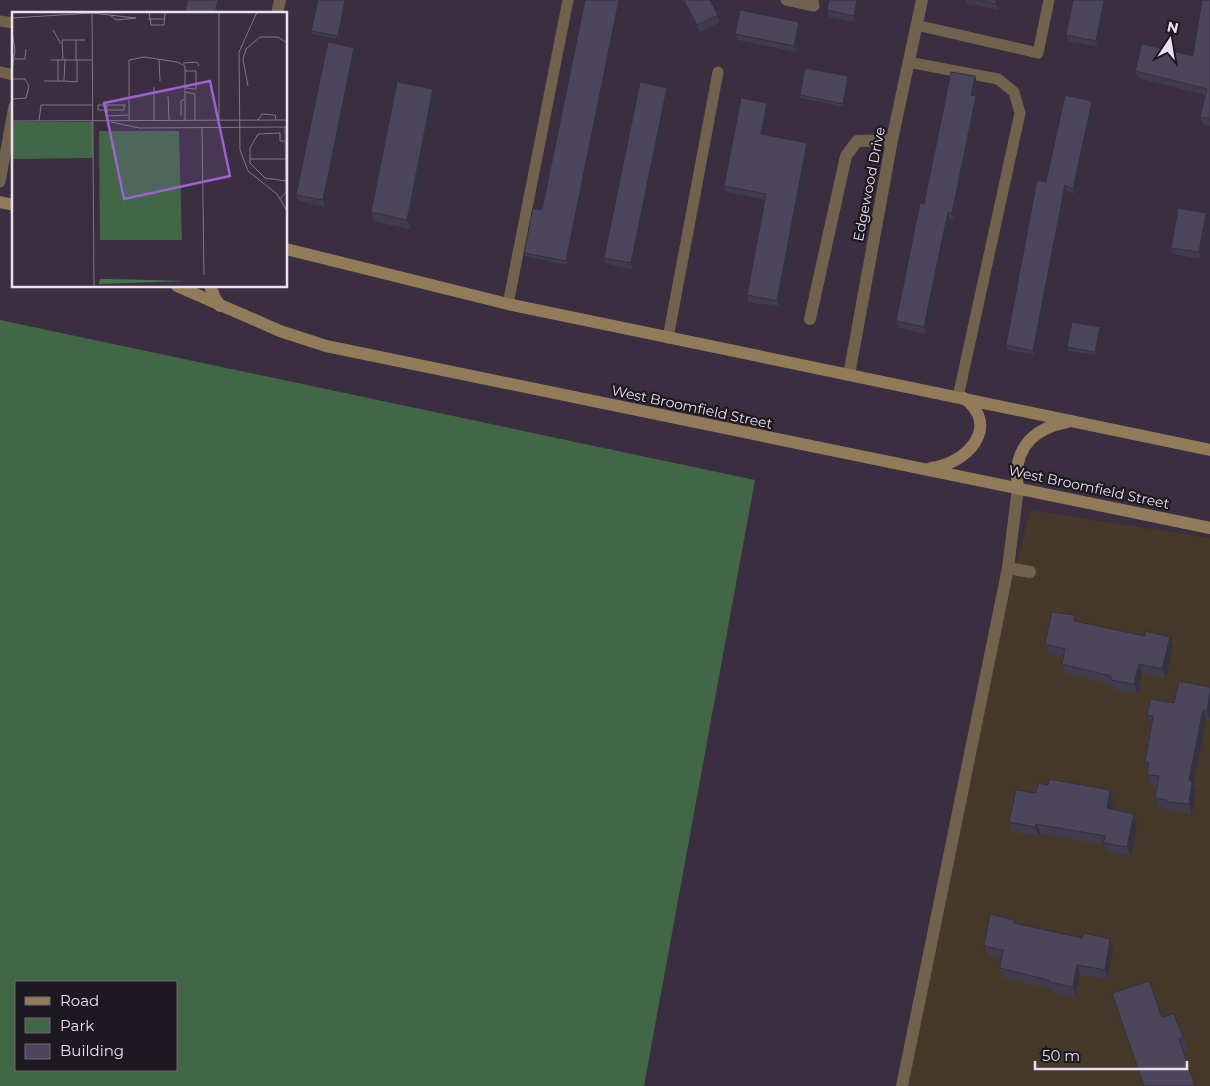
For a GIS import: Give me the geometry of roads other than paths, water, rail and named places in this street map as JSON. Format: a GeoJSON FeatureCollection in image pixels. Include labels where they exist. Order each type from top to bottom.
{"type":"FeatureCollection","features":[{"type":"Feature","properties":{"kind":"main road"},"geometry":{"type":"LineString","coordinates":[[288,249],[508,304],[1210,450]]}},
{"type":"Feature","properties":{"kind":"main road","name":"West Broomfield Street"},"geometry":{"type":"LineString","coordinates":[[181,288],[280,331],[332,348],[1210,528]]}},
{"type":"Feature","properties":{"kind":"main road"},"geometry":{"type":"LineString","coordinates":[[210,288],[220,306]]}},
{"type":"Feature","properties":{"kind":"main road"},"geometry":{"type":"LineString","coordinates":[[923,469],[949,464],[958,460],[973,447],[981,423],[974,407],[961,398]]}},
{"type":"Feature","properties":{"kind":"main road"},"geometry":{"type":"LineString","coordinates":[[1018,488],[1017,468],[1019,460],[1031,437],[1045,428],[1072,421]]}},
{"type":"Feature","properties":{"kind":"street","name":"Edgewood Drive"},"geometry":{"type":"LineString","coordinates":[[849,375],[892,140],[922,0]]}},
{"type":"Feature","properties":{"kind":"street"},"geometry":{"type":"LineString","coordinates":[[810,319],[846,156],[857,141],[892,140]]}},
{"type":"Feature","properties":{"kind":"street"},"geometry":{"type":"LineString","coordinates":[[902,1086],[1008,568],[1018,488]]}},
{"type":"Feature","properties":{"kind":"street"},"geometry":{"type":"LineString","coordinates":[[1008,568],[1030,572]]}},
{"type":"Feature","properties":{"kind":"lane"},"geometry":{"type":"LineString","coordinates":[[508,304],[568,0]]}},
{"type":"Feature","properties":{"kind":"lane"},"geometry":{"type":"LineString","coordinates":[[786,0],[814,6],[813,0]]}},
{"type":"Feature","properties":{"kind":"lane"},"geometry":{"type":"LineString","coordinates":[[916,25],[1038,53],[1049,0]]}},
{"type":"Feature","properties":{"kind":"lane"},"geometry":{"type":"LineString","coordinates":[[908,62],[998,79],[1014,92],[1020,113],[961,398]]}},
{"type":"Feature","properties":{"kind":"lane"},"geometry":{"type":"LineString","coordinates":[[668,338],[718,72]]}},
{"type":"Feature","properties":{"kind":"lane"},"geometry":{"type":"LineString","coordinates":[[0,182],[11,135]]}}]}
